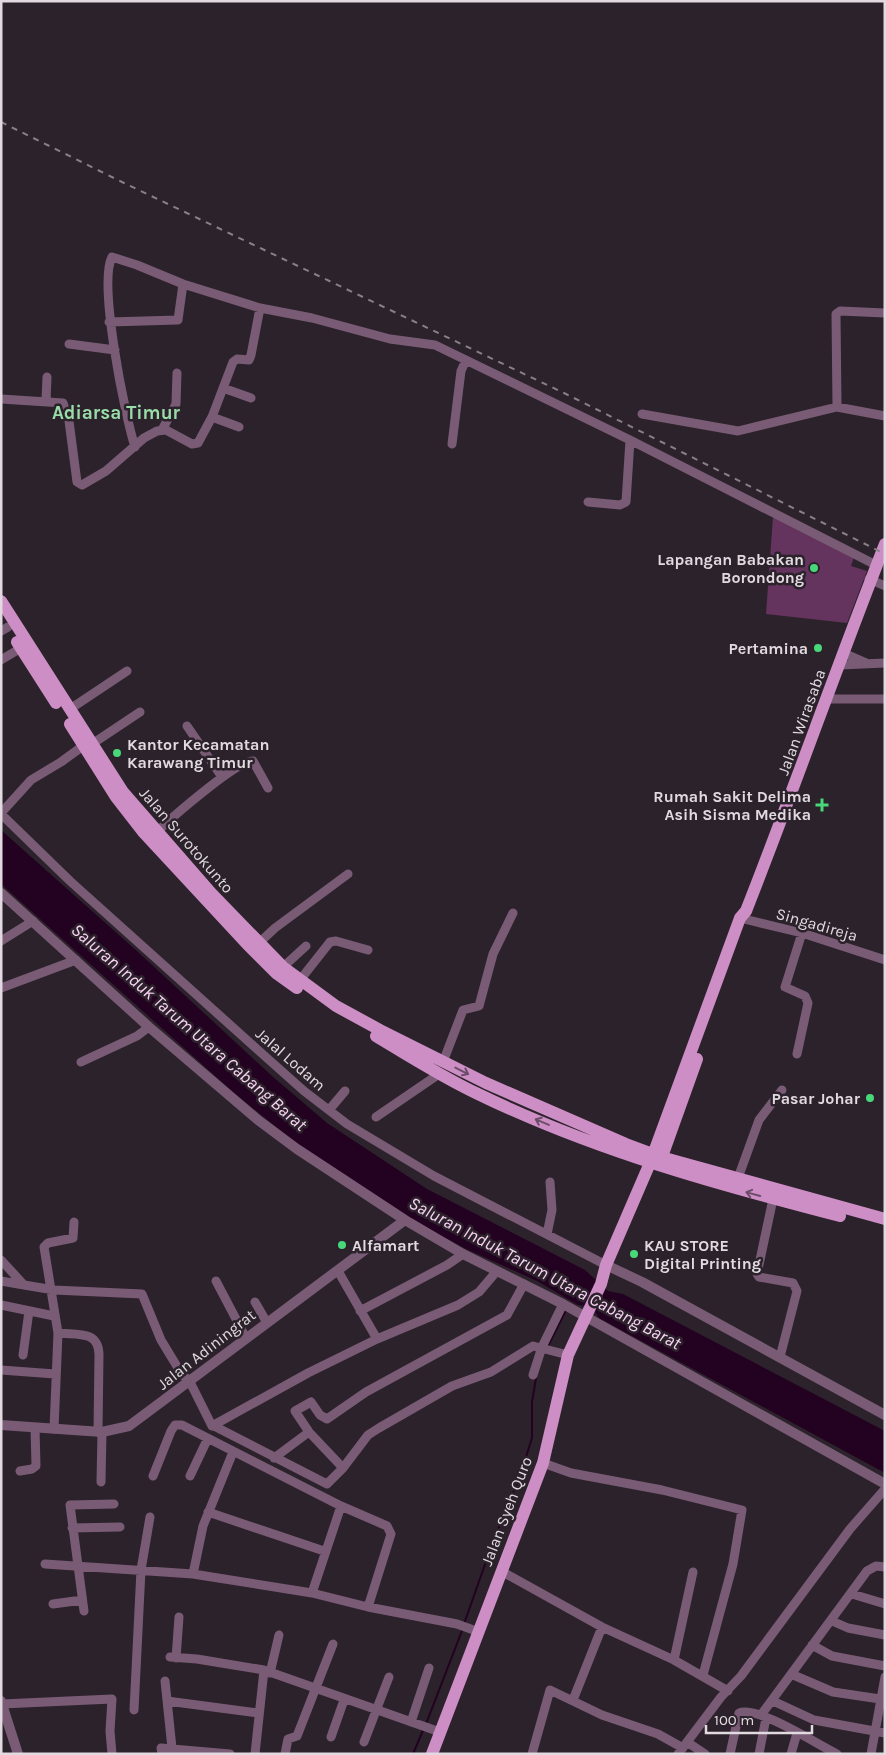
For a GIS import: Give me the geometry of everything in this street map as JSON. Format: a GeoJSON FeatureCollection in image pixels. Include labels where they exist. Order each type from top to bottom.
{"type":"FeatureCollection","features":[{"type":"Feature","properties":{"kind":"main road","name":"Jalan Wirasaba"},"geometry":{"type":"LineString","coordinates":[[656,1160],[744,916],[842,659],[869,579],[885,544]]}},
{"type":"Feature","properties":{"kind":"main road","name":"Jalan Surotokunto"},"geometry":{"type":"LineString","coordinates":[[1,602],[70,709],[78,730]]}},
{"type":"Feature","properties":{"kind":"main road","name":"Jalan Surotokunto"},"geometry":{"type":"LineString","coordinates":[[3,625],[78,730],[137,824],[179,864],[254,943]]}},
{"type":"Feature","properties":{"kind":"main road","name":"Jalan Surotokunto"},"geometry":{"type":"LineString","coordinates":[[87,745],[157,832],[179,864]]}},
{"type":"Feature","properties":{"kind":"main road"},"geometry":{"type":"LineString","coordinates":[[254,943],[336,1006],[441,1068]]}},
{"type":"Feature","properties":{"kind":"main road"},"geometry":{"type":"LineString","coordinates":[[254,943],[295,987],[333,1013],[441,1068],[571,1121],[656,1160],[773,1199],[885,1228]]}},
{"type":"Feature","properties":{"kind":"main road"},"geometry":{"type":"LineString","coordinates":[[656,1160],[738,1178],[885,1220]]}},
{"type":"Feature","properties":{"kind":"main road","name":"Jalan Syeh Quro"},"geometry":{"type":"LineString","coordinates":[[432,1754],[476,1630],[543,1463],[568,1355],[656,1160]]}},
{"type":"Feature","properties":{"kind":"street"},"geometry":{"type":"LineString","coordinates":[[135,447],[129,429],[109,322],[108,277],[112,257],[183,284],[260,308],[312,318],[398,341],[428,343],[630,440],[876,565]]}},
{"type":"Feature","properties":{"kind":"street"},"geometry":{"type":"LineString","coordinates":[[109,322],[178,320],[183,284]]}},
{"type":"Feature","properties":{"kind":"street"},"geometry":{"type":"LineString","coordinates":[[1,398],[60,402],[65,405],[79,485],[106,472],[144,438],[162,430],[194,444],[212,417],[235,360],[249,360],[251,356],[260,308]]}},
{"type":"Feature","properties":{"kind":"street"},"geometry":{"type":"LineString","coordinates":[[837,407],[836,314],[840,311],[885,313]]}},
{"type":"Feature","properties":{"kind":"street"},"geometry":{"type":"LineString","coordinates":[[69,344],[115,350]]}},
{"type":"Feature","properties":{"kind":"street"},"geometry":{"type":"LineString","coordinates":[[452,444],[461,371],[466,360]]}},
{"type":"Feature","properties":{"kind":"street"},"geometry":{"type":"LineString","coordinates":[[162,430],[176,404],[178,373]]}},
{"type":"Feature","properties":{"kind":"street"},"geometry":{"type":"LineString","coordinates":[[46,401],[47,377]]}},
{"type":"Feature","properties":{"kind":"street"},"geometry":{"type":"LineString","coordinates":[[224,388],[251,398]]}},
{"type":"Feature","properties":{"kind":"street"},"geometry":{"type":"LineString","coordinates":[[642,414],[738,431],[837,407],[885,416]]}},
{"type":"Feature","properties":{"kind":"street"},"geometry":{"type":"LineString","coordinates":[[212,417],[239,427]]}},
{"type":"Feature","properties":{"kind":"street"},"geometry":{"type":"LineString","coordinates":[[588,502],[620,505],[626,502],[630,440]]}},
{"type":"Feature","properties":{"kind":"street"},"geometry":{"type":"LineString","coordinates":[[869,579],[885,586]]}},
{"type":"Feature","properties":{"kind":"street"},"geometry":{"type":"LineString","coordinates":[[1,660],[21,648]]}},
{"type":"Feature","properties":{"kind":"street"},"geometry":{"type":"LineString","coordinates":[[842,659],[869,664],[885,663]]}},
{"type":"Feature","properties":{"kind":"street"},"geometry":{"type":"LineString","coordinates":[[70,709],[127,671]]}},
{"type":"Feature","properties":{"kind":"street"},"geometry":{"type":"LineString","coordinates":[[826,699],[885,699]]}},
{"type":"Feature","properties":{"kind":"street"},"geometry":{"type":"LineString","coordinates":[[1,813],[31,780],[140,712]]}},
{"type":"Feature","properties":{"kind":"street"},"geometry":{"type":"LineString","coordinates":[[187,726],[222,778]]}},
{"type":"Feature","properties":{"kind":"street"},"geometry":{"type":"LineString","coordinates":[[157,832],[245,761],[252,760],[268,788]]}},
{"type":"Feature","properties":{"kind":"street","name":"Jalal Lodam"},"geometry":{"type":"LineString","coordinates":[[1,813],[70,881],[304,1091],[399,1156],[609,1267]]}},
{"type":"Feature","properties":{"kind":"street"},"geometry":{"type":"LineString","coordinates":[[254,943],[348,874]]}},
{"type":"Feature","properties":{"kind":"street"},"geometry":{"type":"LineString","coordinates":[[1,893],[149,1027],[266,1126],[405,1220],[496,1272],[586,1315],[885,1484]]}},
{"type":"Feature","properties":{"kind":"street"},"geometry":{"type":"LineString","coordinates":[[376,1117],[441,1068],[463,1010],[479,1006],[493,954],[513,913]]}},
{"type":"Feature","properties":{"kind":"street","name":"Singadireja"},"geometry":{"type":"LineString","coordinates":[[744,916],[885,960]]}},
{"type":"Feature","properties":{"kind":"street"},"geometry":{"type":"LineString","coordinates":[[1,941],[33,921]]}},
{"type":"Feature","properties":{"kind":"street"},"geometry":{"type":"LineString","coordinates":[[797,1054],[808,1003],[805,996],[785,987],[802,934]]}},
{"type":"Feature","properties":{"kind":"street"},"geometry":{"type":"LineString","coordinates":[[300,980],[330,942],[336,941],[368,950]]}},
{"type":"Feature","properties":{"kind":"street"},"geometry":{"type":"LineString","coordinates":[[283,966],[306,946]]}},
{"type":"Feature","properties":{"kind":"street"},"geometry":{"type":"LineString","coordinates":[[1,988],[76,960]]}},
{"type":"Feature","properties":{"kind":"street"},"geometry":{"type":"LineString","coordinates":[[81,1062],[137,1036],[149,1027]]}},
{"type":"Feature","properties":{"kind":"street"},"geometry":{"type":"LineString","coordinates":[[738,1178],[760,1120],[782,1090]]}},
{"type":"Feature","properties":{"kind":"street"},"geometry":{"type":"LineString","coordinates":[[330,1110],[345,1091]]}},
{"type":"Feature","properties":{"kind":"street"},"geometry":{"type":"LineString","coordinates":[[547,1234],[552,1210],[550,1182]]}},
{"type":"Feature","properties":{"kind":"street"},"geometry":{"type":"LineString","coordinates":[[773,1199],[757,1274],[759,1277],[793,1283],[796,1291],[780,1357]]}},
{"type":"Feature","properties":{"kind":"street","name":"Jalan Adiningrat"},"geometry":{"type":"LineString","coordinates":[[1,1425],[100,1432],[129,1426],[190,1382],[266,1321],[338,1271],[405,1220]]}},
{"type":"Feature","properties":{"kind":"street"},"geometry":{"type":"LineString","coordinates":[[54,1429],[58,1333],[44,1246],[48,1243],[73,1238],[74,1222]]}},
{"type":"Feature","properties":{"kind":"street"},"geometry":{"type":"LineString","coordinates":[[360,1311],[447,1265],[463,1254]]}},
{"type":"Feature","properties":{"kind":"street"},"geometry":{"type":"LineString","coordinates":[[1,1260],[24,1285]]}},
{"type":"Feature","properties":{"kind":"street"},"geometry":{"type":"LineString","coordinates":[[609,1267],[642,1282],[885,1415]]}},
{"type":"Feature","properties":{"kind":"street"},"geometry":{"type":"LineString","coordinates":[[338,1271],[377,1339]]}},
{"type":"Feature","properties":{"kind":"street"},"geometry":{"type":"LineString","coordinates":[[212,1426],[308,1373],[377,1339],[458,1305],[479,1292],[496,1272]]}},
{"type":"Feature","properties":{"kind":"street"},"geometry":{"type":"LineString","coordinates":[[1,1280],[50,1290],[142,1294],[161,1340],[181,1373],[190,1382],[212,1426],[327,1484],[343,1468],[365,1439],[379,1428],[452,1386],[491,1372],[528,1347],[545,1348],[568,1355]]}},
{"type":"Feature","properties":{"kind":"street"},"geometry":{"type":"LineString","coordinates":[[216,1281],[246,1338]]}},
{"type":"Feature","properties":{"kind":"street"},"geometry":{"type":"LineString","coordinates":[[343,1468],[309,1432],[295,1411],[312,1402],[320,1415],[327,1419],[366,1392],[507,1315],[524,1284]]}},
{"type":"Feature","properties":{"kind":"street"},"geometry":{"type":"LineString","coordinates":[[255,1302],[266,1321]]}},
{"type":"Feature","properties":{"kind":"street"},"geometry":{"type":"LineString","coordinates":[[1,1305],[54,1316]]}},
{"type":"Feature","properties":{"kind":"street"},"geometry":{"type":"LineString","coordinates":[[533,1375],[566,1306]]}},
{"type":"Feature","properties":{"kind":"street"},"geometry":{"type":"LineString","coordinates":[[23,1355],[29,1310]]}},
{"type":"Feature","properties":{"kind":"street"},"geometry":{"type":"LineString","coordinates":[[58,1333],[92,1337],[97,1342],[99,1354],[100,1482]]}},
{"type":"Feature","properties":{"kind":"street"},"geometry":{"type":"LineString","coordinates":[[1,1370],[55,1374]]}},
{"type":"Feature","properties":{"kind":"street"},"geometry":{"type":"LineString","coordinates":[[153,1476],[175,1425],[182,1424],[233,1452],[390,1529],[391,1534],[368,1607]]}},
{"type":"Feature","properties":{"kind":"street"},"geometry":{"type":"LineString","coordinates":[[20,1471],[32,1469],[36,1466],[36,1428]]}},
{"type":"Feature","properties":{"kind":"street"},"geometry":{"type":"LineString","coordinates":[[274,1458],[309,1432]]}},
{"type":"Feature","properties":{"kind":"street"},"geometry":{"type":"LineString","coordinates":[[190,1476],[208,1438]]}},
{"type":"Feature","properties":{"kind":"street"},"geometry":{"type":"LineString","coordinates":[[192,1574],[208,1512],[233,1452]]}},
{"type":"Feature","properties":{"kind":"street"},"geometry":{"type":"LineString","coordinates":[[543,1463],[571,1473],[662,1490],[742,1510],[733,1564],[703,1675]]}},
{"type":"Feature","properties":{"kind":"street"},"geometry":{"type":"LineString","coordinates":[[682,1748],[721,1697],[728,1691],[850,1529],[885,1489]]}},
{"type":"Feature","properties":{"kind":"street"},"geometry":{"type":"LineString","coordinates":[[84,1611],[70,1504],[114,1504]]}},
{"type":"Feature","properties":{"kind":"street"},"geometry":{"type":"LineString","coordinates":[[312,1592],[324,1551],[341,1506]]}},
{"type":"Feature","properties":{"kind":"street"},"geometry":{"type":"LineString","coordinates":[[208,1512],[324,1551]]}},
{"type":"Feature","properties":{"kind":"street"},"geometry":{"type":"LineString","coordinates":[[134,1710],[141,1570],[150,1518]]}},
{"type":"Feature","properties":{"kind":"street"},"geometry":{"type":"LineString","coordinates":[[72,1528],[120,1527]]}},
{"type":"Feature","properties":{"kind":"street"},"geometry":{"type":"LineString","coordinates":[[45,1564],[192,1574],[312,1592],[368,1607],[457,1624],[476,1630]]}},
{"type":"Feature","properties":{"kind":"street"},"geometry":{"type":"LineString","coordinates":[[759,1754],[764,1716],[790,1674],[832,1621],[867,1571],[876,1566],[885,1567]]}},
{"type":"Feature","properties":{"kind":"street"},"geometry":{"type":"LineString","coordinates":[[501,1571],[602,1627],[703,1675],[728,1691]]}},
{"type":"Feature","properties":{"kind":"street"},"geometry":{"type":"LineString","coordinates":[[674,1660],[693,1572]]}},
{"type":"Feature","properties":{"kind":"street"},"geometry":{"type":"LineString","coordinates":[[852,1594],[885,1604]]}},
{"type":"Feature","properties":{"kind":"street"},"geometry":{"type":"LineString","coordinates":[[53,1604],[82,1600]]}},
{"type":"Feature","properties":{"kind":"street"},"geometry":{"type":"LineString","coordinates":[[179,1618],[173,1657],[267,1671],[344,1700],[376,1708],[440,1732]]}},
{"type":"Feature","properties":{"kind":"street"},"geometry":{"type":"LineString","coordinates":[[832,1621],[848,1628],[885,1635]]}},
{"type":"Feature","properties":{"kind":"street"},"geometry":{"type":"LineString","coordinates":[[573,1700],[602,1627]]}},
{"type":"Feature","properties":{"kind":"street"},"geometry":{"type":"LineString","coordinates":[[255,1754],[258,1713],[267,1671],[279,1635]]}},
{"type":"Feature","properties":{"kind":"street"},"geometry":{"type":"LineString","coordinates":[[285,1754],[288,1740],[298,1736],[333,1644]]}},
{"type":"Feature","properties":{"kind":"street"},"geometry":{"type":"LineString","coordinates":[[812,1645],[837,1657],[885,1666]]}},
{"type":"Feature","properties":{"kind":"street"},"geometry":{"type":"LineString","coordinates":[[419,1725],[429,1668]]}},
{"type":"Feature","properties":{"kind":"street"},"geometry":{"type":"LineString","coordinates":[[790,1674],[833,1692],[880,1699]]}},
{"type":"Feature","properties":{"kind":"street"},"geometry":{"type":"LineString","coordinates":[[871,1754],[885,1676]]}},
{"type":"Feature","properties":{"kind":"street"},"geometry":{"type":"LineString","coordinates":[[364,1742],[390,1677]]}},
{"type":"Feature","properties":{"kind":"street"},"geometry":{"type":"LineString","coordinates":[[165,1681],[172,1748]]}},
{"type":"Feature","properties":{"kind":"street"},"geometry":{"type":"LineString","coordinates":[[532,1754],[549,1691],[573,1700],[602,1715],[658,1734],[682,1748],[705,1754]]}},
{"type":"Feature","properties":{"kind":"street"},"geometry":{"type":"LineString","coordinates":[[18,1754],[2,1702],[111,1698],[112,1754]]}},
{"type":"Feature","properties":{"kind":"street"},"geometry":{"type":"LineString","coordinates":[[331,1737],[344,1700]]}},
{"type":"Feature","properties":{"kind":"street"},"geometry":{"type":"LineString","coordinates":[[167,1701],[258,1713]]}},
{"type":"Feature","properties":{"kind":"street"},"geometry":{"type":"LineString","coordinates":[[773,1701],[814,1720],[885,1733]]}},
{"type":"Feature","properties":{"kind":"street"},"geometry":{"type":"LineString","coordinates":[[730,1754],[739,1713],[744,1711],[764,1716],[832,1753]]}},
{"type":"Feature","properties":{"kind":"street"},"geometry":{"type":"LineString","coordinates":[[791,1754],[797,1733]]}},
{"type":"Feature","properties":{"kind":"street"},"geometry":{"type":"LineString","coordinates":[[162,1754],[161,1748],[230,1754]]}},
{"type":"Feature","properties":{"kind":"shaded area","name":"Lapangan Babakan Borondong"},"geometry":{"type":"Polygon","coordinates":[[[773,517],[854,557],[851,566],[867,571],[847,623],[766,614],[773,517]]]}},
{"type":"Feature","properties":{"kind":"water","name":"Saluran Induk Tarum Utara Cabang Barat"},"geometry":{"type":"Polygon","coordinates":[[[1,830],[138,952],[272,1076],[327,1123],[427,1189],[585,1270],[608,1291],[623,1294],[885,1431],[885,1473],[599,1318],[590,1308],[578,1305],[537,1281],[466,1249],[406,1217],[297,1144],[233,1092],[1,884],[1,830]]]}},
{"type":"Feature","properties":{"kind":"waterway"},"geometry":{"type":"LineString","coordinates":[[548,1346],[566,1310]]}},
{"type":"Feature","properties":{"kind":"waterway"},"geometry":{"type":"LineString","coordinates":[[464,1624],[494,1539],[519,1479],[532,1438],[532,1402],[536,1378]]}},
{"type":"Feature","properties":{"kind":"waterway"},"geometry":{"type":"LineString","coordinates":[[426,1724],[463,1628]]}},
{"type":"Feature","properties":{"kind":"waterway"},"geometry":{"type":"LineString","coordinates":[[413,1754],[424,1728]]}},
{"type":"Feature","properties":{"kind":"railway"},"geometry":{"type":"LineString","coordinates":[[1,122],[124,183],[564,393],[885,554]]}},
{"type":"Feature","properties":{"kind":"place","name":"Lapangan Babakan Borondong"},"geometry":{"type":"Point","coordinates":[814,568]}},
{"type":"Feature","properties":{"kind":"place","name":"Pertamina"},"geometry":{"type":"Point","coordinates":[818,648]}},
{"type":"Feature","properties":{"kind":"place","name":"Kantor Kecamatan Karawang Timur"},"geometry":{"type":"Point","coordinates":[117,753]}},
{"type":"Feature","properties":{"kind":"place","name":"Rumah Sakit Delima Asih Sisma Medika"},"geometry":{"type":"Point","coordinates":[822,805]}},
{"type":"Feature","properties":{"kind":"place","name":"Pasar Johar"},"geometry":{"type":"Point","coordinates":[870,1098]}},
{"type":"Feature","properties":{"kind":"place","name":"Alfamart"},"geometry":{"type":"Point","coordinates":[342,1245]}},
{"type":"Feature","properties":{"kind":"place","name":"KAU STORE Digital Printing"},"geometry":{"type":"Point","coordinates":[634,1254]}},
{"type":"Feature","properties":{"kind":"district","name":"Adiarsa Timur"},"geometry":{"type":"Point","coordinates":[116,412]}}]}
